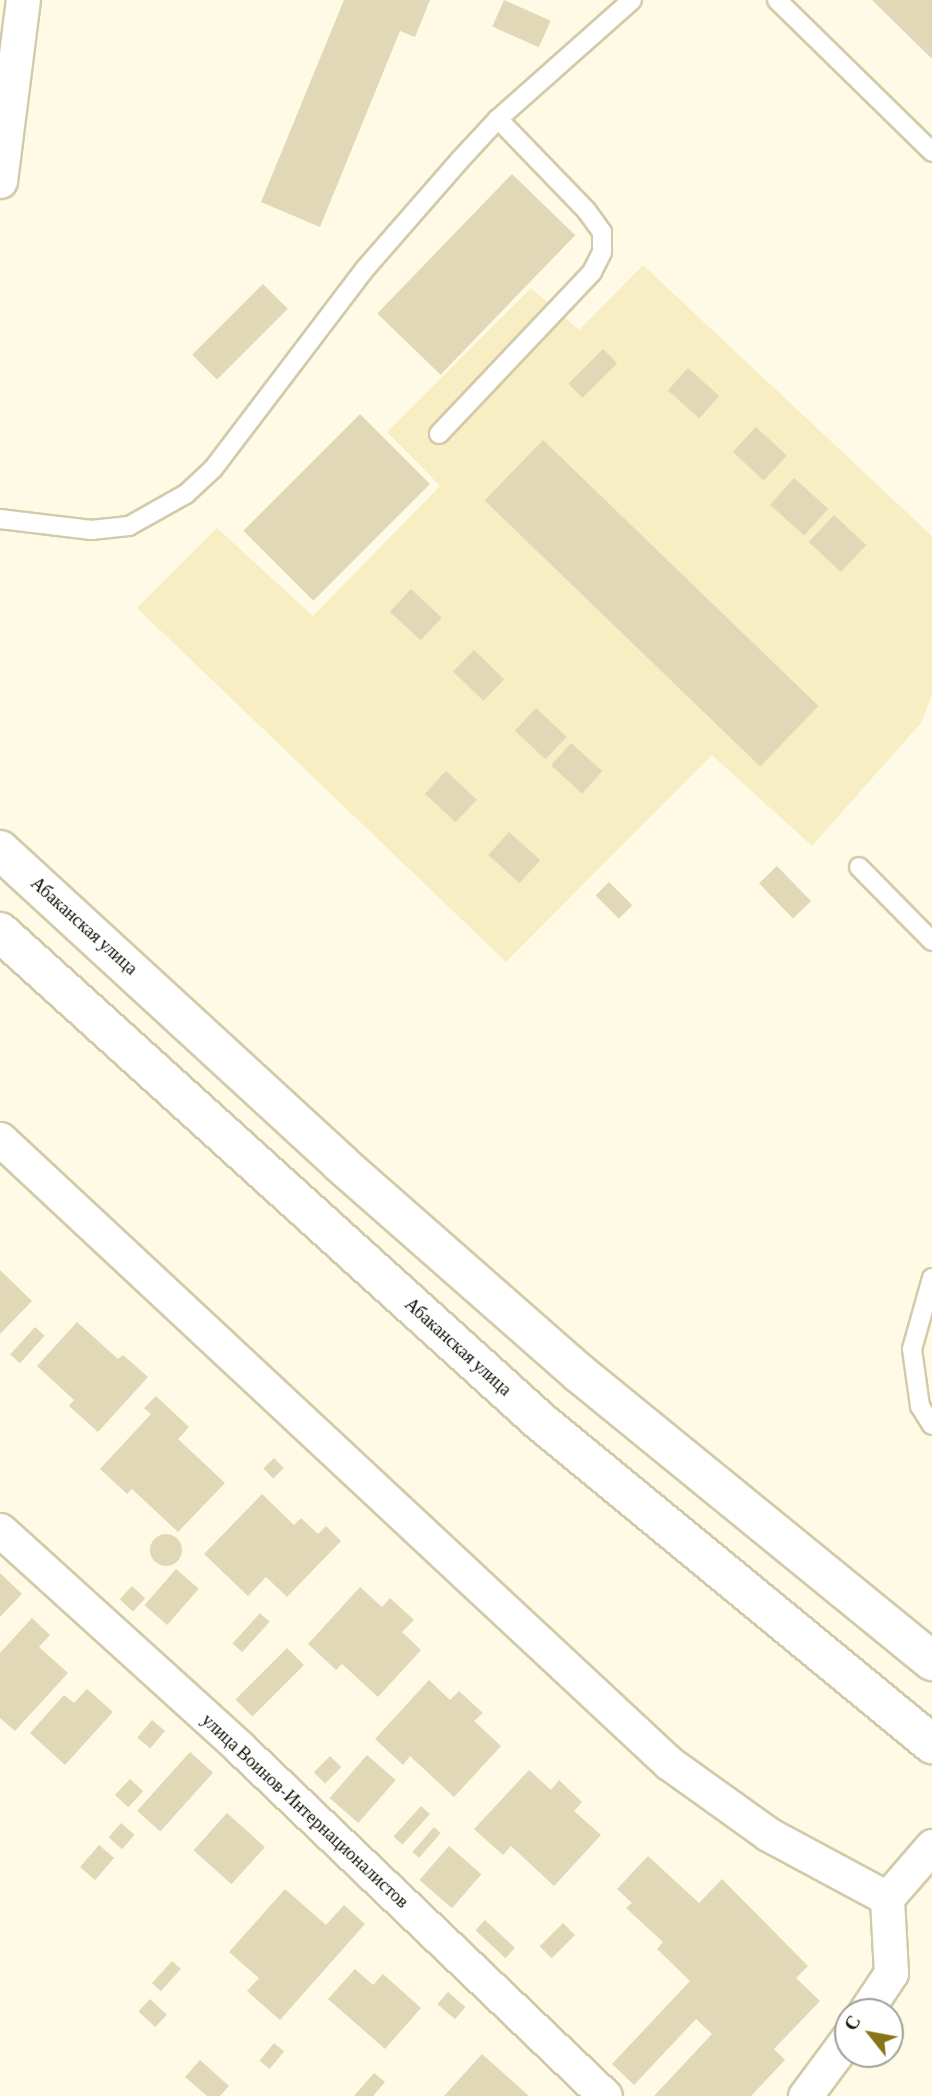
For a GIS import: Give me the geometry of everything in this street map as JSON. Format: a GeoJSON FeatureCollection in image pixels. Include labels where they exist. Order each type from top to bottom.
{"type":"FeatureCollection","features":[{"type":"Feature","properties":{"kind":"main road","name":"Абаканская улица"},"geometry":{"type":"LineString","coordinates":[[0,850],[340,1163],[579,1373],[932,1661]]}},
{"type":"Feature","properties":{"kind":"main road","name":"Абаканская улица"},"geometry":{"type":"LineString","coordinates":[[0,932],[541,1422],[932,1744]]}},
{"type":"Feature","properties":{"kind":"street"},"geometry":{"type":"LineString","coordinates":[[0,181],[14,6]]}},
{"type":"Feature","properties":{"kind":"street"},"geometry":{"type":"LineString","coordinates":[[0,1139],[669,1763],[768,1834],[887,1898]]}},
{"type":"Feature","properties":{"kind":"street","name":"улица Воинов-Интернационалистов"},"geometry":{"type":"LineString","coordinates":[[0,1530],[240,1748],[606,2096]]}},
{"type":"Feature","properties":{"kind":"street"},"geometry":{"type":"LineString","coordinates":[[874,1998],[891,1973],[887,1898],[932,1846]]}},
{"type":"Feature","properties":{"kind":"street"},"geometry":{"type":"LineString","coordinates":[[805,2096],[834,2057]]}},
{"type":"Feature","properties":{"kind":"lane"},"geometry":{"type":"LineString","coordinates":[[0,519],[91,530],[129,526],[186,494],[244,432],[364,270],[498,119],[632,0]]}},
{"type":"Feature","properties":{"kind":"lane"},"geometry":{"type":"LineString","coordinates":[[777,0],[932,152]]}},
{"type":"Feature","properties":{"kind":"lane"},"geometry":{"type":"LineString","coordinates":[[439,433],[592,272],[602,252],[602,232],[586,210],[498,119]]}},
{"type":"Feature","properties":{"kind":"lane"},"geometry":{"type":"LineString","coordinates":[[859,867],[932,941]]}},
{"type":"Feature","properties":{"kind":"lane"},"geometry":{"type":"LineString","coordinates":[[932,1278],[912,1349],[920,1406],[932,1426]]}},
{"type":"Feature","properties":{"kind":"shaded area"},"geometry":{"type":"Polygon","coordinates":[[[643,265],[932,536],[932,695],[921,723],[812,846],[712,755],[506,962],[137,608],[217,528],[313,616],[440,486],[387,432],[531,288],[579,330],[643,265]]]}},
{"type":"Feature","properties":{"kind":"building"},"geometry":{"type":"Polygon","coordinates":[[[344,0],[430,0],[415,37],[400,31],[320,227],[261,202],[344,0]]]}},
{"type":"Feature","properties":{"kind":"building"},"geometry":{"type":"Polygon","coordinates":[[[504,0],[551,21],[539,47],[492,26],[504,0]]]}},
{"type":"Feature","properties":{"kind":"building"},"geometry":{"type":"Polygon","coordinates":[[[872,0],[932,0],[932,59],[872,0]]]}},
{"type":"Feature","properties":{"kind":"building"},"geometry":{"type":"Polygon","coordinates":[[[512,174],[575,235],[441,375],[377,314],[512,174]]]}},
{"type":"Feature","properties":{"kind":"building"},"geometry":{"type":"Polygon","coordinates":[[[263,284],[288,309],[217,379],[192,355],[263,284]]]}},
{"type":"Feature","properties":{"kind":"building"},"geometry":{"type":"Polygon","coordinates":[[[603,349],[617,363],[582,398],[568,384],[603,349]]]}},
{"type":"Feature","properties":{"kind":"building"},"geometry":{"type":"Polygon","coordinates":[[[688,368],[719,396],[699,418],[668,390],[688,368]]]}},
{"type":"Feature","properties":{"kind":"building"},"geometry":{"type":"Polygon","coordinates":[[[360,414],[430,484],[313,601],[243,531],[360,414]]]}},
{"type":"Feature","properties":{"kind":"building"},"geometry":{"type":"Polygon","coordinates":[[[756,427],[787,456],[764,481],[733,452],[756,427]]]}},
{"type":"Feature","properties":{"kind":"building"},"geometry":{"type":"Polygon","coordinates":[[[543,440],[819,706],[760,766],[485,500],[543,440]]]}},
{"type":"Feature","properties":{"kind":"building"},"geometry":{"type":"Polygon","coordinates":[[[794,478],[828,509],[804,536],[770,505],[794,478]]]}},
{"type":"Feature","properties":{"kind":"building"},"geometry":{"type":"Polygon","coordinates":[[[834,515],[866,545],[841,572],[809,542],[834,515]]]}},
{"type":"Feature","properties":{"kind":"building"},"geometry":{"type":"Polygon","coordinates":[[[411,589],[442,618],[421,640],[390,612],[411,589]]]}},
{"type":"Feature","properties":{"kind":"building"},"geometry":{"type":"Polygon","coordinates":[[[474,650],[504,679],[483,701],[453,672],[474,650]]]}},
{"type":"Feature","properties":{"kind":"building"},"geometry":{"type":"Polygon","coordinates":[[[536,708],[567,737],[546,759],[515,731],[536,708]]]}},
{"type":"Feature","properties":{"kind":"building"},"geometry":{"type":"Polygon","coordinates":[[[571,743],[602,771],[582,793],[551,765],[571,743]]]}},
{"type":"Feature","properties":{"kind":"building"},"geometry":{"type":"Polygon","coordinates":[[[446,771],[477,800],[456,822],[425,794],[446,771]]]}},
{"type":"Feature","properties":{"kind":"building"},"geometry":{"type":"Polygon","coordinates":[[[509,832],[540,860],[519,883],[488,855],[509,832]]]}},
{"type":"Feature","properties":{"kind":"building"},"geometry":{"type":"Polygon","coordinates":[[[777,866],[811,901],[793,919],[759,883],[777,866]]]}},
{"type":"Feature","properties":{"kind":"building"},"geometry":{"type":"Polygon","coordinates":[[[609,882],[632,905],[619,919],[596,895],[609,882]]]}},
{"type":"Feature","properties":{"kind":"building"},"geometry":{"type":"Polygon","coordinates":[[[0,1270],[32,1301],[0,1334],[0,1270]]]}},
{"type":"Feature","properties":{"kind":"building"},"geometry":{"type":"Polygon","coordinates":[[[77,1322],[118,1359],[123,1355],[148,1377],[98,1432],[69,1406],[74,1400],[37,1366],[77,1322]]]}},
{"type":"Feature","properties":{"kind":"building"},"geometry":{"type":"Polygon","coordinates":[[[35,1327],[45,1336],[20,1363],[10,1354],[35,1327]]]}},
{"type":"Feature","properties":{"kind":"building"},"geometry":{"type":"Polygon","coordinates":[[[156,1396],[189,1427],[178,1439],[225,1483],[178,1532],[132,1489],[127,1494],[100,1469],[151,1414],[144,1408],[156,1396]]]}},
{"type":"Feature","properties":{"kind":"building"},"geometry":{"type":"Polygon","coordinates":[[[274,1458],[284,1468],[273,1479],[263,1469],[274,1458]]]}},
{"type":"Feature","properties":{"kind":"building"},"geometry":{"type":"Polygon","coordinates":[[[262,1494],[294,1525],[301,1518],[318,1534],[326,1526],[341,1541],[287,1597],[266,1577],[248,1596],[204,1554],[262,1494]]]}},
{"type":"Feature","properties":{"kind":"building"},"geometry":{"type":"Polygon","coordinates":[[[166,1534],[177,1539],[182,1550],[177,1561],[166,1566],[155,1561],[150,1550],[155,1539],[166,1534]]]}},
{"type":"Feature","properties":{"kind":"building"},"geometry":{"type":"Polygon","coordinates":[[[176,1569],[199,1589],[167,1625],[145,1605],[176,1569]]]}},
{"type":"Feature","properties":{"kind":"building"},"geometry":{"type":"Polygon","coordinates":[[[0,1573],[22,1594],[0,1617],[0,1573]]]}},
{"type":"Feature","properties":{"kind":"building"},"geometry":{"type":"Polygon","coordinates":[[[132,1586],[145,1598],[133,1611],[120,1599],[132,1586]]]}},
{"type":"Feature","properties":{"kind":"building"},"geometry":{"type":"Polygon","coordinates":[[[360,1587],[382,1607],[390,1598],[414,1620],[402,1632],[421,1650],[378,1697],[342,1664],[336,1670],[308,1644],[360,1587]]]}},
{"type":"Feature","properties":{"kind":"building"},"geometry":{"type":"Polygon","coordinates":[[[260,1613],[270,1622],[242,1652],[233,1643],[260,1613]]]}},
{"type":"Feature","properties":{"kind":"building"},"geometry":{"type":"Polygon","coordinates":[[[32,1618],[50,1635],[39,1647],[68,1673],[15,1731],[0,1718],[0,1653],[32,1618]]]}},
{"type":"Feature","properties":{"kind":"building"},"geometry":{"type":"Polygon","coordinates":[[[287,1648],[304,1665],[252,1717],[235,1700],[287,1648]]]}},
{"type":"Feature","properties":{"kind":"building"},"geometry":{"type":"Polygon","coordinates":[[[429,1680],[450,1700],[459,1691],[483,1713],[474,1721],[501,1746],[454,1797],[410,1756],[403,1765],[375,1739],[429,1680]]]}},
{"type":"Feature","properties":{"kind":"building"},"geometry":{"type":"Polygon","coordinates":[[[87,1689],[113,1712],[65,1765],[30,1733],[64,1695],[74,1703],[87,1689]]]}},
{"type":"Feature","properties":{"kind":"building"},"geometry":{"type":"Polygon","coordinates":[[[152,1720],[165,1731],[150,1749],[137,1738],[152,1720]]]}},
{"type":"Feature","properties":{"kind":"building"},"geometry":{"type":"Polygon","coordinates":[[[190,1752],[213,1773],[160,1831],[137,1811],[190,1752]]]}},
{"type":"Feature","properties":{"kind":"building"},"geometry":{"type":"Polygon","coordinates":[[[367,1755],[396,1780],[358,1823],[330,1798],[367,1755]]]}},
{"type":"Feature","properties":{"kind":"building"},"geometry":{"type":"Polygon","coordinates":[[[330,1756],[341,1767],[325,1784],[314,1772],[330,1756]]]}},
{"type":"Feature","properties":{"kind":"building"},"geometry":{"type":"Polygon","coordinates":[[[529,1770],[551,1790],[559,1780],[582,1802],[574,1811],[601,1835],[554,1886],[511,1846],[503,1855],[474,1829],[529,1770]]]}},
{"type":"Feature","properties":{"kind":"building"},"geometry":{"type":"Polygon","coordinates":[[[130,1779],[143,1791],[128,1807],[115,1795],[130,1779]]]}},
{"type":"Feature","properties":{"kind":"building"},"geometry":{"type":"Polygon","coordinates":[[[421,1806],[430,1814],[402,1844],[394,1836],[421,1806]]]}},
{"type":"Feature","properties":{"kind":"building"},"geometry":{"type":"Polygon","coordinates":[[[227,1813],[265,1847],[231,1884],[194,1850],[227,1813]]]}},
{"type":"Feature","properties":{"kind":"building"},"geometry":{"type":"Polygon","coordinates":[[[121,1823],[135,1835],[122,1849],[109,1837],[121,1823]]]}},
{"type":"Feature","properties":{"kind":"building"},"geometry":{"type":"Polygon","coordinates":[[[434,1827],[441,1833],[419,1858],[412,1852],[434,1827]]]}},
{"type":"Feature","properties":{"kind":"building"},"geometry":{"type":"Polygon","coordinates":[[[99,1845],[114,1858],[95,1880],[80,1867],[99,1845]]]}},
{"type":"Feature","properties":{"kind":"building"},"geometry":{"type":"Polygon","coordinates":[[[449,1846],[481,1874],[452,1908],[419,1880],[449,1846]]]}},
{"type":"Feature","properties":{"kind":"building"},"geometry":{"type":"Polygon","coordinates":[[[648,1856],[699,1903],[722,1879],[808,1966],[796,1978],[820,2001],[774,2049],[785,2060],[751,2096],[654,2096],[712,2034],[696,2019],[634,2085],[612,2064],[690,1981],[657,1949],[663,1942],[626,1908],[632,1903],[617,1889],[648,1856]]]}},
{"type":"Feature","properties":{"kind":"building"},"geometry":{"type":"Polygon","coordinates":[[[285,1889],[326,1925],[344,1905],[365,1924],[280,2020],[247,1991],[259,1978],[229,1952],[285,1889]]]}},
{"type":"Feature","properties":{"kind":"building"},"geometry":{"type":"Polygon","coordinates":[[[485,1920],[515,1948],[505,1958],[475,1930],[485,1920]]]}},
{"type":"Feature","properties":{"kind":"building"},"geometry":{"type":"Polygon","coordinates":[[[563,1923],[575,1935],[552,1958],[540,1946],[563,1923]]]}},
{"type":"Feature","properties":{"kind":"building"},"geometry":{"type":"Polygon","coordinates":[[[172,1961],[181,1969],[161,1991],[152,1983],[172,1961]]]}},
{"type":"Feature","properties":{"kind":"building"},"geometry":{"type":"Polygon","coordinates":[[[355,1969],[373,1985],[383,1974],[421,2008],[385,2049],[328,1999],[355,1969]]]}},
{"type":"Feature","properties":{"kind":"building"},"geometry":{"type":"Polygon","coordinates":[[[448,1992],[465,2007],[455,2019],[438,2004],[448,1992]]]}},
{"type":"Feature","properties":{"kind":"building"},"geometry":{"type":"Polygon","coordinates":[[[150,1999],[167,2015],[155,2027],[138,2011],[150,1999]]]}},
{"type":"Feature","properties":{"kind":"building"},"geometry":{"type":"Polygon","coordinates":[[[274,2043],[284,2051],[270,2069],[260,2061],[274,2043]]]}},
{"type":"Feature","properties":{"kind":"building"},"geometry":{"type":"Polygon","coordinates":[[[482,2054],[529,2096],[444,2096],[482,2054]]]}},
{"type":"Feature","properties":{"kind":"building"},"geometry":{"type":"Polygon","coordinates":[[[200,2060],[229,2086],[220,2096],[207,2096],[185,2077],[200,2060]]]}},
{"type":"Feature","properties":{"kind":"building"},"geometry":{"type":"Polygon","coordinates":[[[374,2073],[385,2082],[373,2096],[354,2096],[374,2073]]]}}]}
